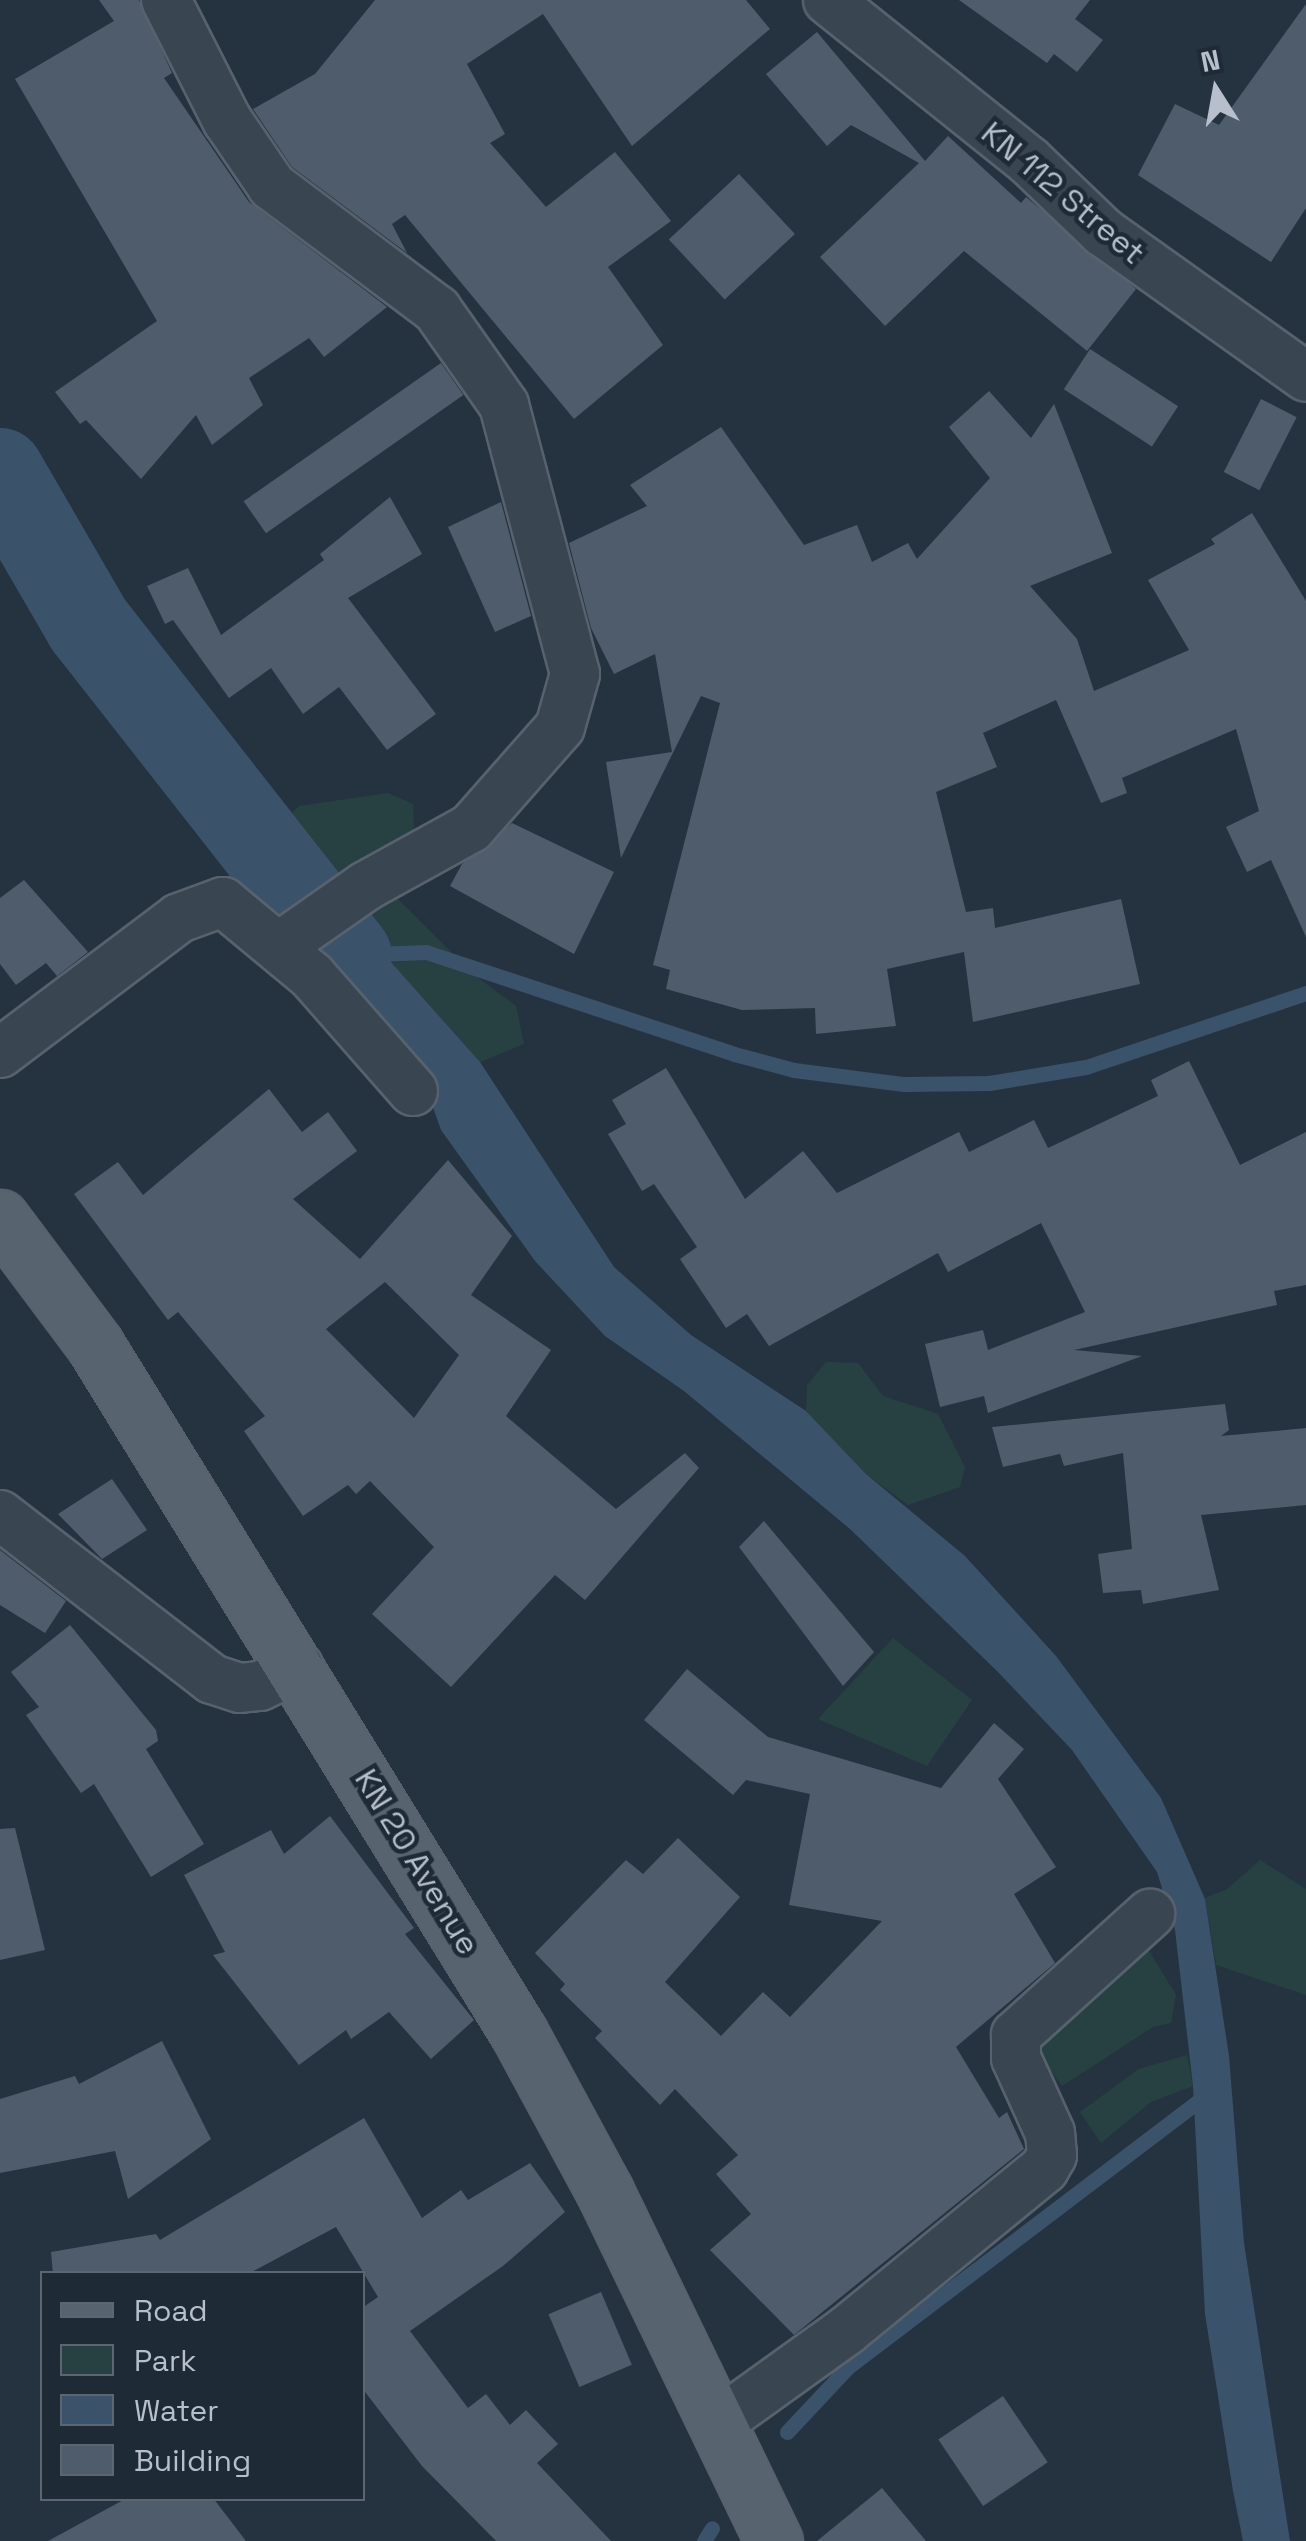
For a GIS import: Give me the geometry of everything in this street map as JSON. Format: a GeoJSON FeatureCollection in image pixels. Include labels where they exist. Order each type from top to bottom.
{"type":"FeatureCollection","features":[{"type":"Feature","properties":{"kind":"main road","name":"KN 20 Avenue"},"geometry":{"type":"LineString","coordinates":[[0,1218],[95,1344],[299,1667],[519,2032],[774,2541]]}},
{"type":"Feature","properties":{"kind":"street"},"geometry":{"type":"LineString","coordinates":[[166,0],[227,120],[272,186],[437,310],[504,405],[575,674],[560,727],[471,828],[366,886],[289,941]]}},
{"type":"Feature","properties":{"kind":"street","name":"KN 112 Street"},"geometry":{"type":"LineString","coordinates":[[828,0],[1029,161],[1102,232],[1306,378]]}},
{"type":"Feature","properties":{"kind":"street"},"geometry":{"type":"LineString","coordinates":[[0,1054],[194,908],[210,902],[235,908],[289,941],[413,1091]]}},
{"type":"Feature","properties":{"kind":"street"},"geometry":{"type":"LineString","coordinates":[[0,1515],[212,1679],[240,1688],[260,1686],[299,1667]]}},
{"type":"Feature","properties":{"kind":"street"},"geometry":{"type":"LineString","coordinates":[[718,2423],[846,2330],[1044,2170],[1052,2154],[1050,2134],[1016,2058],[1016,2035],[1150,1914]]}},
{"type":"Feature","properties":{"kind":"green space"},"geometry":{"type":"Polygon","coordinates":[[[388,793],[413,804],[414,830],[380,865],[335,891],[285,847],[280,824],[299,806],[388,793]]]}},
{"type":"Feature","properties":{"kind":"green space"},"geometry":{"type":"Polygon","coordinates":[[[393,894],[474,975],[516,1006],[524,1044],[480,1062],[382,952],[358,914],[393,894]]]}},
{"type":"Feature","properties":{"kind":"green space"},"geometry":{"type":"Polygon","coordinates":[[[826,1362],[858,1363],[883,1396],[938,1414],[965,1467],[960,1487],[908,1505],[866,1474],[806,1411],[807,1385],[826,1362]]]}},
{"type":"Feature","properties":{"kind":"green space"},"geometry":{"type":"Polygon","coordinates":[[[893,1638],[972,1700],[927,1766],[818,1719],[893,1638]]]}},
{"type":"Feature","properties":{"kind":"green space"},"geometry":{"type":"Polygon","coordinates":[[[1260,1860],[1306,1889],[1306,1995],[1216,1965],[1205,1898],[1227,1889],[1260,1860]]]}},
{"type":"Feature","properties":{"kind":"green space"},"geometry":{"type":"Polygon","coordinates":[[[1148,1949],[1176,1995],[1171,2023],[1153,2027],[1062,2086],[1036,2050],[1036,2032],[1148,1949]]]}},
{"type":"Feature","properties":{"kind":"green space"},"geometry":{"type":"Polygon","coordinates":[[[1187,2055],[1193,2086],[1151,2102],[1101,2143],[1080,2112],[1139,2069],[1187,2055]]]}},
{"type":"Feature","properties":{"kind":"water"},"geometry":{"type":"Polygon","coordinates":[[[382,952],[480,1062],[614,1267],[691,1335],[806,1411],[866,1474],[965,1556],[1056,1656],[1161,1798],[1205,1899],[1229,2056],[1244,2243],[1290,2541],[1243,2541],[1233,2491],[1205,2314],[1193,2086],[1175,1930],[1157,1872],[1072,1750],[998,1672],[850,1529],[684,1391],[605,1336],[535,1261],[441,1130],[429,1096],[331,969],[348,955],[382,952]]]}},
{"type":"Feature","properties":{"kind":"building"},"geometry":{"type":"Polygon","coordinates":[[[99,0],[139,0],[172,73],[164,78],[249,202],[387,307],[324,357],[309,338],[249,378],[263,405],[212,445],[196,415],[141,479],[86,420],[80,424],[55,392],[157,321],[15,79],[114,21],[99,0]]]}},
{"type":"Feature","properties":{"kind":"building"},"geometry":{"type":"Polygon","coordinates":[[[375,0],[746,0],[770,29],[632,146],[543,14],[467,64],[505,134],[490,143],[546,207],[615,152],[671,221],[608,267],[663,345],[574,419],[405,215],[392,224],[407,253],[292,167],[253,109],[315,74],[375,0]]]}},
{"type":"Feature","properties":{"kind":"building"},"geometry":{"type":"Polygon","coordinates":[[[959,0],[1090,0],[1075,19],[1103,40],[1077,72],[1054,54],[1047,63],[959,0]]]}},
{"type":"Feature","properties":{"kind":"building"},"geometry":{"type":"Polygon","coordinates":[[[1306,4],[1306,208],[1271,262],[1138,175],[1175,104],[1219,125],[1306,4]]]}},
{"type":"Feature","properties":{"kind":"building"},"geometry":{"type":"Polygon","coordinates":[[[817,32],[925,161],[948,136],[1021,203],[1026,197],[1136,289],[1087,351],[964,251],[885,326],[820,257],[919,163],[851,125],[827,146],[766,74],[817,32]]]}},
{"type":"Feature","properties":{"kind":"building"},"geometry":{"type":"Polygon","coordinates":[[[739,174],[795,234],[725,299],[669,239],[739,174]]]}},
{"type":"Feature","properties":{"kind":"building"},"geometry":{"type":"Polygon","coordinates":[[[1090,349],[1178,406],[1152,446],[1064,389],[1090,349]]]}},
{"type":"Feature","properties":{"kind":"building"},"geometry":{"type":"Polygon","coordinates":[[[441,363],[463,395],[266,533],[244,501],[441,363]]]}},
{"type":"Feature","properties":{"kind":"building"},"geometry":{"type":"Polygon","coordinates":[[[989,391],[1031,438],[1054,404],[1112,553],[1030,586],[1077,639],[1094,691],[1189,650],[1148,580],[1215,544],[1211,539],[1252,513],[1306,601],[1306,937],[1271,860],[1247,872],[1226,827],[1259,811],[1236,729],[1122,778],[1127,793],[1101,803],[1056,700],[983,733],[997,767],[936,792],[966,912],[993,908],[995,928],[1121,899],[1140,984],[973,1022],[964,952],[887,969],[896,1026],[816,1034],[815,1008],[742,1010],[666,989],[670,970],[653,965],[720,703],[701,696],[621,858],[606,762],[672,752],[655,654],[614,674],[591,628],[569,543],[647,506],[630,485],[721,427],[804,545],[857,525],[872,562],[908,543],[917,559],[990,478],[949,427],[989,391]]]}},
{"type":"Feature","properties":{"kind":"building"},"geometry":{"type":"Polygon","coordinates":[[[1261,399],[1297,417],[1259,490],[1224,472],[1261,399]]]}},
{"type":"Feature","properties":{"kind":"building"},"geometry":{"type":"Polygon","coordinates":[[[390,497],[422,554],[348,598],[436,714],[387,750],[339,687],[303,714],[271,668],[229,698],[173,620],[165,624],[147,586],[188,568],[221,635],[324,560],[320,554],[390,497]]]}},
{"type":"Feature","properties":{"kind":"building"},"geometry":{"type":"Polygon","coordinates":[[[501,502],[531,616],[495,632],[448,527],[501,502]]]}},
{"type":"Feature","properties":{"kind":"building"},"geometry":{"type":"Polygon","coordinates":[[[512,823],[614,872],[574,954],[450,886],[462,864],[512,823]]]}},
{"type":"Feature","properties":{"kind":"building"},"geometry":{"type":"Polygon","coordinates":[[[24,880],[88,952],[57,976],[46,963],[16,985],[0,964],[0,898],[24,880]]]}},
{"type":"Feature","properties":{"kind":"building"},"geometry":{"type":"Polygon","coordinates":[[[1189,1061],[1240,1165],[1306,1132],[1306,1285],[1274,1291],[1277,1305],[1074,1350],[1142,1356],[988,1413],[984,1396],[940,1407],[925,1344],[983,1330],[988,1350],[1085,1312],[1041,1223],[948,1272],[938,1253],[769,1346],[747,1314],[726,1328],[680,1259],[697,1247],[654,1184],[642,1191],[608,1134],[626,1124],[612,1100],[666,1068],[745,1199],[803,1151],[837,1193],[959,1132],[969,1152],[1034,1120],[1048,1148],[1158,1096],[1151,1080],[1189,1061]]]}},
{"type":"Feature","properties":{"kind":"building"},"geometry":{"type":"Polygon","coordinates":[[[269,1089],[302,1132],[328,1112],[357,1151],[293,1199],[360,1259],[448,1160],[512,1236],[471,1295],[551,1350],[506,1416],[616,1509],[685,1453],[699,1468],[585,1600],[555,1575],[451,1687],[372,1614],[434,1547],[370,1481],[356,1494],[348,1485],[303,1516],[244,1431],[265,1416],[178,1312],[168,1320],[74,1194],[118,1162],[143,1195],[269,1089]],[[385,1282],[326,1329],[414,1418],[459,1355],[385,1282]]]}},
{"type":"Feature","properties":{"kind":"building"},"geometry":{"type":"Polygon","coordinates":[[[1225,1404],[1229,1430],[1221,1436],[1306,1428],[1306,1505],[1201,1515],[1219,1590],[1143,1604],[1141,1590],[1103,1593],[1098,1554],[1132,1549],[1123,1453],[1064,1466],[1060,1454],[1003,1467],[992,1427],[1225,1404]]]}},
{"type":"Feature","properties":{"kind":"building"},"geometry":{"type":"Polygon","coordinates":[[[112,1479],[147,1530],[102,1559],[58,1514],[112,1479]]]}},
{"type":"Feature","properties":{"kind":"building"},"geometry":{"type":"Polygon","coordinates":[[[764,1521],[874,1652],[843,1686],[739,1547],[764,1521]]]}},
{"type":"Feature","properties":{"kind":"building"},"geometry":{"type":"Polygon","coordinates":[[[0,1550],[66,1601],[45,1633],[0,1605],[0,1550]]]}},
{"type":"Feature","properties":{"kind":"building"},"geometry":{"type":"Polygon","coordinates":[[[70,1625],[156,1730],[158,1741],[146,1749],[204,1844],[151,1877],[94,1784],[81,1793],[26,1715],[39,1707],[11,1672],[70,1625]]]}},
{"type":"Feature","properties":{"kind":"building"},"geometry":{"type":"Polygon","coordinates":[[[687,1669],[768,1737],[941,1788],[994,1723],[1024,1749],[998,1779],[1056,1867],[1014,1894],[1055,1963],[956,2047],[999,2118],[1007,2112],[1024,2149],[794,2335],[710,2250],[751,2214],[716,2174],[738,2155],[675,2089],[660,2105],[595,2038],[602,2031],[560,1990],[565,1984],[535,1953],[626,1860],[643,1874],[678,1838],[740,1897],[665,1982],[721,2036],[763,1992],[790,2017],[882,1921],[789,1905],[810,1794],[746,1780],[733,1795],[644,1720],[687,1669]]]}},
{"type":"Feature","properties":{"kind":"building"},"geometry":{"type":"Polygon","coordinates":[[[330,1816],[414,1928],[405,1934],[474,2020],[431,2059],[389,2012],[351,2039],[346,2030],[299,2065],[213,1955],[225,1952],[184,1875],[271,1830],[284,1854],[330,1816]]]}},
{"type":"Feature","properties":{"kind":"building"},"geometry":{"type":"Polygon","coordinates":[[[15,1828],[45,1950],[0,1960],[0,1829],[15,1828]]]}},
{"type":"Feature","properties":{"kind":"building"},"geometry":{"type":"Polygon","coordinates":[[[162,2041],[211,2139],[128,2199],[115,2151],[0,2173],[0,2099],[75,2076],[79,2084],[162,2041]]]}},
{"type":"Feature","properties":{"kind":"building"},"geometry":{"type":"Polygon","coordinates":[[[364,2118],[422,2218],[461,2190],[468,2200],[530,2163],[565,2212],[503,2266],[410,2331],[468,2408],[486,2394],[510,2425],[526,2410],[558,2444],[537,2463],[611,2541],[496,2541],[422,2466],[365,2392],[365,2306],[378,2297],[336,2227],[254,2271],[53,2271],[51,2252],[156,2234],[160,2240],[364,2118]]]}},
{"type":"Feature","properties":{"kind":"building"},"geometry":{"type":"Polygon","coordinates":[[[601,2292],[632,2365],[579,2387],[549,2314],[601,2292]]]}},
{"type":"Feature","properties":{"kind":"building"},"geometry":{"type":"Polygon","coordinates":[[[1003,2396],[1048,2462],[983,2506],[938,2440],[1003,2396]]]}},
{"type":"Feature","properties":{"kind":"building"},"geometry":{"type":"Polygon","coordinates":[[[882,2488],[926,2541],[817,2541],[882,2488]]]}},
{"type":"Feature","properties":{"kind":"building"},"geometry":{"type":"Polygon","coordinates":[[[121,2501],[215,2501],[246,2541],[48,2541],[121,2501]]]}},
{"type":"Feature","properties":{"kind":"waterway"},"geometry":{"type":"LineString","coordinates":[[0,472],[88,624],[348,955]]}},
{"type":"Feature","properties":{"kind":"waterway"},"geometry":{"type":"LineString","coordinates":[[348,955],[426,952],[734,1054],[794,1070],[904,1084],[989,1083],[1086,1067],[1306,993]]}},
{"type":"Feature","properties":{"kind":"waterway"},"geometry":{"type":"LineString","coordinates":[[787,2432],[848,2367],[1208,2094]]}},
{"type":"Feature","properties":{"kind":"waterway"},"geometry":{"type":"LineString","coordinates":[[704,2541],[712,2528]]}}]}
